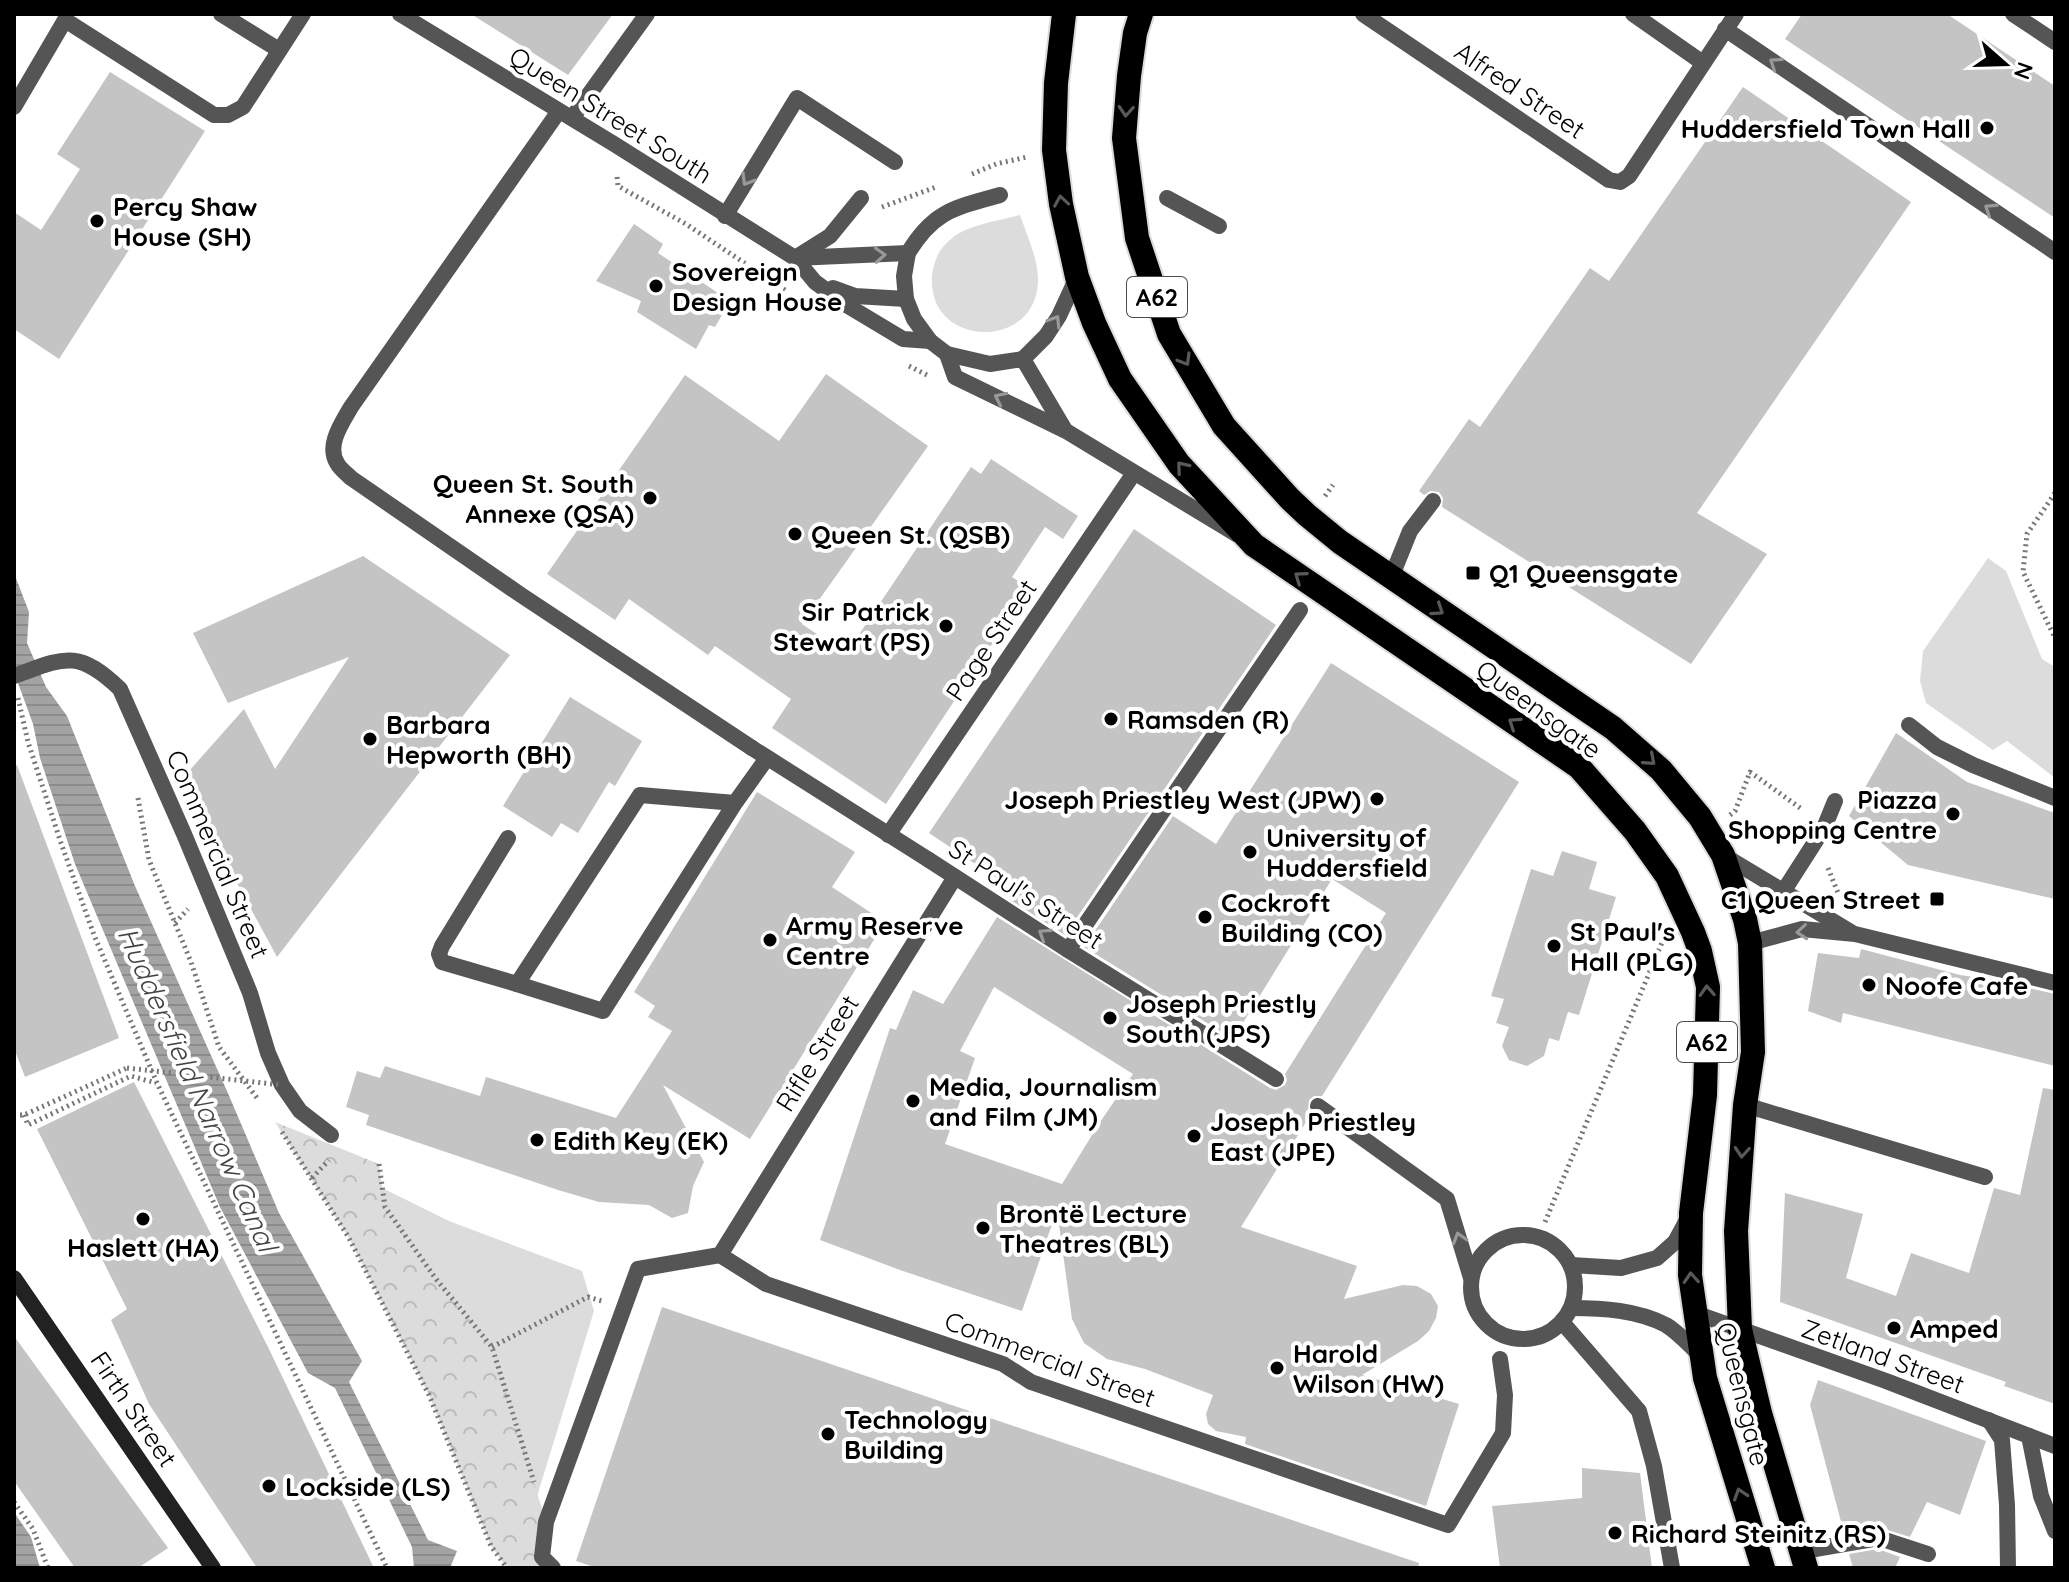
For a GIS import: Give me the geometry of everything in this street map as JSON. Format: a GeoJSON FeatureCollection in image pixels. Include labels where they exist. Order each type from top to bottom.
{"type":"FeatureCollection","features":[{"type":"Feature","properties":{"kind":"highway","name":"Queensgate"},"geometry":{"type":"LineString","coordinates":[[1064,14],[1056,83],[1054,150],[1061,204],[1077,277],[1120,379],[1179,464],[1254,545],[1579,767],[1635,831],[1667,876],[1693,932],[1708,987],[1705,1095],[1691,1213],[1690,1275],[1705,1378],[1763,1568]]}},
{"type":"Feature","properties":{"kind":"highway","name":"Queensgate"},"geometry":{"type":"LineString","coordinates":[[1141,20],[1129,76],[1124,138],[1137,238],[1169,334],[1224,426],[1290,499],[1333,536],[1613,728],[1661,770],[1700,817],[1723,855],[1750,943],[1753,1052],[1745,1105],[1736,1231],[1740,1329],[1760,1413],[1803,1561]]}},
{"type":"Feature","properties":{"kind":"main road","name":"Firth Street"},"geometry":{"type":"LineString","coordinates":[[14,1278],[213,1568]]}},
{"type":"Feature","properties":{"kind":"street"},"geometry":{"type":"LineString","coordinates":[[221,14],[279,50]]}},
{"type":"Feature","properties":{"kind":"street"},"geometry":{"type":"LineString","coordinates":[[14,107],[63,16],[214,115],[228,115],[243,107],[303,14]]}},
{"type":"Feature","properties":{"kind":"street","name":"Queen Street South"},"geometry":{"type":"LineString","coordinates":[[400,14],[795,258],[815,282],[848,306],[903,339],[930,341]]}},
{"type":"Feature","properties":{"kind":"street","name":"St Paul's Street"},"geometry":{"type":"LineString","coordinates":[[647,14],[566,114],[351,407],[332,446],[336,463],[351,478],[495,577],[767,758],[1276,1079]]}},
{"type":"Feature","properties":{"kind":"street","name":"Alfred Street"},"geometry":{"type":"LineString","coordinates":[[1363,14],[1609,180],[1620,182],[1629,176],[1703,63]]}},
{"type":"Feature","properties":{"kind":"street"},"geometry":{"type":"LineString","coordinates":[[1633,14],[1703,63],[1736,14]]}},
{"type":"Feature","properties":{"kind":"street"},"geometry":{"type":"LineString","coordinates":[[2013,14],[2055,42]]}},
{"type":"Feature","properties":{"kind":"street"},"geometry":{"type":"LineString","coordinates":[[1725,29],[2055,252]]}},
{"type":"Feature","properties":{"kind":"street"},"geometry":{"type":"LineString","coordinates":[[725,216],[797,98],[895,162]]}},
{"type":"Feature","properties":{"kind":"street"},"geometry":{"type":"LineString","coordinates":[[795,258],[908,253],[921,232],[938,217],[1000,195]]}},
{"type":"Feature","properties":{"kind":"street"},"geometry":{"type":"LineString","coordinates":[[795,258],[830,236],[861,198]]}},
{"type":"Feature","properties":{"kind":"street"},"geometry":{"type":"LineString","coordinates":[[1167,198],[1219,226]]}},
{"type":"Feature","properties":{"kind":"street","name":"Queen Street South"},"geometry":{"type":"LineString","coordinates":[[908,253],[904,276],[906,299],[914,319],[930,341],[947,354],[990,364],[1023,359],[1066,431]]}},
{"type":"Feature","properties":{"kind":"street"},"geometry":{"type":"LineString","coordinates":[[1023,359],[1046,336],[1077,277]]}},
{"type":"Feature","properties":{"kind":"street"},"geometry":{"type":"LineString","coordinates":[[815,282],[855,296],[906,299]]}},
{"type":"Feature","properties":{"kind":"street","name":"Queen Street South"},"geometry":{"type":"LineString","coordinates":[[947,354],[955,377],[1066,431],[1254,545]]}},
{"type":"Feature","properties":{"kind":"street","name":"Page Street"},"geometry":{"type":"LineString","coordinates":[[888,835],[1134,473]]}},
{"type":"Feature","properties":{"kind":"street"},"geometry":{"type":"LineString","coordinates":[[1391,578],[1410,531],[1433,501]]}},
{"type":"Feature","properties":{"kind":"street"},"geometry":{"type":"LineString","coordinates":[[1068,950],[1300,610]]}},
{"type":"Feature","properties":{"kind":"street","name":"Commercial Street"},"geometry":{"type":"LineString","coordinates":[[14,676],[57,660],[75,660],[104,673],[120,689],[250,993],[268,1053],[282,1085],[300,1111],[331,1135]]}},
{"type":"Feature","properties":{"kind":"street"},"geometry":{"type":"LineString","coordinates":[[1909,725],[1937,747],[1961,759],[2055,798]]}},
{"type":"Feature","properties":{"kind":"street"},"geometry":{"type":"LineString","coordinates":[[508,838],[442,946],[439,954],[442,962],[603,1011],[767,758]]}},
{"type":"Feature","properties":{"kind":"street"},"geometry":{"type":"LineString","coordinates":[[517,984],[640,795],[735,803]]}},
{"type":"Feature","properties":{"kind":"street"},"geometry":{"type":"LineString","coordinates":[[1783,892],[1824,828],[1835,801]]}},
{"type":"Feature","properties":{"kind":"street"},"geometry":{"type":"LineString","coordinates":[[1723,855],[1861,936]]}},
{"type":"Feature","properties":{"kind":"street","name":"Rifle Street"},"geometry":{"type":"LineString","coordinates":[[720,1255],[955,877]]}},
{"type":"Feature","properties":{"kind":"street"},"geometry":{"type":"LineString","coordinates":[[1750,943],[1802,929],[1861,936],[2055,983]]}},
{"type":"Feature","properties":{"kind":"street"},"geometry":{"type":"LineString","coordinates":[[1745,1105],[1985,1177]]}},
{"type":"Feature","properties":{"kind":"street"},"geometry":{"type":"LineString","coordinates":[[1318,1106],[1447,1199],[1471,1278],[1471,1296],[1477,1313],[1489,1327],[1522,1340],[1552,1331],[1566,1315],[1577,1283],[1562,1251],[1550,1241],[1518,1234],[1488,1246],[1477,1260],[1471,1278]]}},
{"type":"Feature","properties":{"kind":"street"},"geometry":{"type":"LineString","coordinates":[[1571,1265],[1621,1268],[1657,1258],[1675,1242],[1691,1213]]}},
{"type":"Feature","properties":{"kind":"street"},"geometry":{"type":"LineString","coordinates":[[553,1568],[542,1557],[546,1522],[638,1269],[720,1255]]}},
{"type":"Feature","properties":{"kind":"street","name":"Commercial Street"},"geometry":{"type":"LineString","coordinates":[[720,1255],[766,1284],[1003,1364],[1031,1382],[1448,1525],[1503,1433],[1505,1395],[1500,1359]]}},
{"type":"Feature","properties":{"kind":"street"},"geometry":{"type":"LineString","coordinates":[[1566,1315],[1606,1308],[1644,1317],[1668,1326],[1700,1355]]}},
{"type":"Feature","properties":{"kind":"street","name":"Zetland Street"},"geometry":{"type":"LineString","coordinates":[[1695,1313],[2055,1446]]}},
{"type":"Feature","properties":{"kind":"street"},"geometry":{"type":"LineString","coordinates":[[1566,1315],[1639,1411],[1654,1466],[1672,1568]]}},
{"type":"Feature","properties":{"kind":"street"},"geometry":{"type":"LineString","coordinates":[[1989,1420],[2002,1440],[2008,1568]]}},
{"type":"Feature","properties":{"kind":"street"},"geometry":{"type":"LineString","coordinates":[[2029,1436],[2041,1496],[2055,1531]]}},
{"type":"Feature","properties":{"kind":"street"},"geometry":{"type":"LineString","coordinates":[[1803,1561],[1815,1549],[1879,1538],[1928,1554]]}},
{"type":"Feature","properties":{"kind":"path"},"geometry":{"type":"LineString","coordinates":[[969,175],[996,164]]}},
{"type":"Feature","properties":{"kind":"path"},"geometry":{"type":"LineString","coordinates":[[840,223],[940,185]]}},
{"type":"Feature","properties":{"kind":"path"},"geometry":{"type":"LineString","coordinates":[[1327,493],[1333,485]]}},
{"type":"Feature","properties":{"kind":"path"},"geometry":{"type":"LineString","coordinates":[[2055,493],[2027,534],[2023,572],[2055,638]]}},
{"type":"Feature","properties":{"kind":"path"},"geometry":{"type":"LineString","coordinates":[[14,690],[20,703],[28,742],[94,935],[157,1083],[387,1568]]}},
{"type":"Feature","properties":{"kind":"path"},"geometry":{"type":"LineString","coordinates":[[1710,832],[1735,811],[1750,772],[1809,815]]}},
{"type":"Feature","properties":{"kind":"path"},"geometry":{"type":"LineString","coordinates":[[137,794],[149,860],[191,962],[219,1047],[266,1109]]}},
{"type":"Feature","properties":{"kind":"path"},"geometry":{"type":"LineString","coordinates":[[1826,863],[1840,899],[1861,936]]}},
{"type":"Feature","properties":{"kind":"path"},"geometry":{"type":"LineString","coordinates":[[1545,1222],[1663,940],[1693,932]]}},
{"type":"Feature","properties":{"kind":"path"},"geometry":{"type":"LineString","coordinates":[[14,1115],[24,1115],[127,1068],[282,1085]]}},
{"type":"Feature","properties":{"kind":"path"},"geometry":{"type":"LineString","coordinates":[[24,1115],[28,1125],[131,1076],[157,1083]]}},
{"type":"Feature","properties":{"kind":"path"},"geometry":{"type":"LineString","coordinates":[[275,1122],[355,1251],[429,1395],[491,1546],[507,1568]]}},
{"type":"Feature","properties":{"kind":"path"},"geometry":{"type":"LineString","coordinates":[[379,1164],[385,1207],[436,1279],[492,1347],[546,1522]]}},
{"type":"Feature","properties":{"kind":"path"},"geometry":{"type":"LineString","coordinates":[[492,1347],[588,1297],[622,1308]]}},
{"type":"Feature","properties":{"kind":"path"},"geometry":{"type":"LineString","coordinates":[[14,1502],[33,1529],[48,1568]]}},
{"type":"Feature","properties":{"kind":"green space"},"geometry":{"type":"Polygon","coordinates":[[[1020,215],[1038,272],[1033,303],[1021,320],[1003,329],[983,332],[963,328],[946,317],[935,300],[932,276],[938,255],[947,242],[966,230],[1020,215]]]}},
{"type":"Feature","properties":{"kind":"green space"},"geometry":{"type":"Polygon","coordinates":[[[1988,558],[2006,571],[2042,659],[2055,667],[2055,778],[2007,741],[1993,750],[1926,703],[1920,681],[1923,651],[1988,558]]]}},
{"type":"Feature","properties":{"kind":"green space"},"geometry":{"type":"Polygon","coordinates":[[[275,1122],[379,1164],[385,1207],[436,1279],[492,1347],[546,1522],[542,1557],[553,1568],[507,1568],[491,1546],[429,1395],[349,1238],[275,1122]]]}},
{"type":"Feature","properties":{"kind":"green space"},"geometry":{"type":"Polygon","coordinates":[[[356,1175],[449,1221],[582,1271],[594,1311],[523,1542],[356,1175]]]}},
{"type":"Feature","properties":{"kind":"water","name":"Huddersfield Narrow Canal"},"geometry":{"type":"Polygon","coordinates":[[[14,573],[29,612],[27,643],[46,687],[67,716],[135,886],[279,1213],[362,1361],[349,1382],[428,1540],[457,1551],[450,1568],[414,1568],[412,1547],[335,1388],[308,1373],[220,1207],[75,864],[40,758],[33,724],[14,672],[14,573]]]}},
{"type":"Feature","properties":{"kind":"water"},"geometry":{"type":"Polygon","coordinates":[[[14,1512],[31,1537],[40,1568],[14,1568],[14,1512]]]}},
{"type":"Feature","properties":{"kind":"building"},"geometry":{"type":"Polygon","coordinates":[[[471,14],[613,14],[568,75],[471,14]]]}},
{"type":"Feature","properties":{"kind":"building","name":"Huddersfield Town Hall"},"geometry":{"type":"Polygon","coordinates":[[[1802,14],[1947,14],[2055,86],[2055,218],[1785,39],[1802,14]]]}},
{"type":"Feature","properties":{"kind":"building","name":"Percy Shaw House (SH)"},"geometry":{"type":"Polygon","coordinates":[[[110,72],[205,131],[59,359],[14,329],[14,212],[41,230],[80,169],[57,154],[110,72]]]}},
{"type":"Feature","properties":{"kind":"building"},"geometry":{"type":"Polygon","coordinates":[[[1743,87],[1911,202],[1697,513],[1767,554],[1691,664],[1442,507],[1443,498],[1439,492],[1430,491],[1424,495],[1419,491],[1469,419],[1480,427],[1590,268],[1609,281],[1743,87]]]}},
{"type":"Feature","properties":{"kind":"building","name":"Sovereign Design House"},"geometry":{"type":"Polygon","coordinates":[[[634,224],[663,244],[658,253],[730,301],[715,327],[709,325],[696,349],[637,312],[641,301],[596,281],[634,224]]]}},
{"type":"Feature","properties":{"kind":"building"},"geometry":{"type":"Polygon","coordinates":[[[826,374],[928,446],[802,624],[846,654],[971,467],[981,474],[991,459],[1078,516],[1063,539],[1045,527],[1012,577],[1029,588],[886,804],[772,728],[791,699],[715,646],[708,655],[629,599],[615,620],[547,574],[685,375],[779,441],[826,374]]]}},
{"type":"Feature","properties":{"kind":"building","name":"Ramsden (R)"},"geometry":{"type":"Polygon","coordinates":[[[1134,529],[1276,625],[1065,935],[1009,899],[1014,890],[929,833],[1134,529]]]}},
{"type":"Feature","properties":{"kind":"building","name":"Barbara Hepworth (BH)"},"geometry":{"type":"Polygon","coordinates":[[[363,556],[510,655],[277,957],[181,780],[244,709],[275,769],[349,657],[228,703],[193,633],[363,556]]]}},
{"type":"Feature","properties":{"kind":"building"},"geometry":{"type":"Polygon","coordinates":[[[1331,663],[1519,782],[1322,1096],[1309,1100],[1308,1110],[1311,1114],[1241,1227],[1357,1266],[1344,1299],[1403,1285],[1417,1286],[1431,1294],[1438,1306],[1429,1331],[1362,1375],[1459,1404],[1426,1506],[1245,1444],[1246,1437],[1216,1431],[1208,1424],[1206,1414],[1213,1395],[1145,1369],[1107,1359],[1084,1343],[1072,1319],[1057,1210],[1022,1311],[820,1240],[890,1028],[896,1030],[913,990],[943,1004],[997,917],[1270,1088],[1276,1090],[1285,1085],[1285,1074],[1386,913],[1332,879],[1233,1039],[1084,947],[1173,816],[1216,844],[1331,663]],[[994,987],[960,1051],[975,1058],[945,1144],[1062,1184],[1133,1074],[994,987]]]}},
{"type":"Feature","properties":{"kind":"building"},"geometry":{"type":"Polygon","coordinates":[[[570,697],[642,741],[615,786],[609,782],[578,833],[561,823],[552,837],[503,806],[570,697]]]}},
{"type":"Feature","properties":{"kind":"building","name":"Piazza Shopping Centre"},"geometry":{"type":"Polygon","coordinates":[[[1896,733],[1967,782],[2055,813],[2055,899],[1908,865],[1849,816],[1896,733]]]}},
{"type":"Feature","properties":{"kind":"building"},"geometry":{"type":"Polygon","coordinates":[[[17,765],[119,1038],[25,1077],[14,1048],[14,766],[17,765]]]}},
{"type":"Feature","properties":{"kind":"building","name":"Army Reserve Centre"},"geometry":{"type":"Polygon","coordinates":[[[757,792],[855,852],[832,887],[885,922],[750,1139],[663,1085],[704,1162],[693,1186],[688,1213],[672,1218],[649,1205],[599,1202],[558,1190],[366,1125],[369,1115],[346,1107],[357,1071],[380,1078],[385,1066],[480,1096],[486,1077],[616,1118],[672,1031],[648,1017],[655,1006],[634,992],[757,792]]]}},
{"type":"Feature","properties":{"kind":"building","name":"St Paul's Hall (PLG)"},"geometry":{"type":"Polygon","coordinates":[[[1562,851],[1597,862],[1589,889],[1616,897],[1579,1015],[1568,1012],[1559,1041],[1549,1038],[1544,1056],[1527,1066],[1509,1060],[1502,1046],[1509,1027],[1496,1023],[1504,999],[1491,996],[1531,869],[1553,876],[1562,851]]]}},
{"type":"Feature","properties":{"kind":"building"},"geometry":{"type":"Polygon","coordinates":[[[1861,949],[1960,975],[2055,994],[2055,1066],[1843,1013],[1841,1023],[1808,1011],[1818,953],[1859,958],[1861,949]]]}},
{"type":"Feature","properties":{"kind":"building"},"geometry":{"type":"Polygon","coordinates":[[[134,1082],[268,1347],[374,1568],[257,1568],[149,1404],[111,1320],[127,1309],[37,1129],[134,1082]]]}},
{"type":"Feature","properties":{"kind":"building"},"geometry":{"type":"Polygon","coordinates":[[[2043,1088],[2055,1090],[2055,1404],[2004,1386],[2006,1382],[1780,1302],[1785,1193],[1863,1214],[1846,1278],[1896,1296],[1911,1253],[1969,1273],[1994,1188],[2020,1195],[2043,1088]]]}},
{"type":"Feature","properties":{"kind":"building","name":"Technology Building"},"geometry":{"type":"Polygon","coordinates":[[[662,1307],[1419,1563],[1418,1568],[597,1568],[576,1561],[662,1307]]]}},
{"type":"Feature","properties":{"kind":"building"},"geometry":{"type":"Polygon","coordinates":[[[14,1336],[168,1548],[138,1568],[75,1568],[14,1481],[14,1336]]]}},
{"type":"Feature","properties":{"kind":"building"},"geometry":{"type":"Polygon","coordinates":[[[1818,1380],[1986,1441],[1960,1515],[1927,1502],[1910,1537],[1878,1527],[1844,1533],[1810,1405],[1818,1380]]]}},
{"type":"Feature","properties":{"kind":"building","name":"Richard Steinitz (RS)"},"geometry":{"type":"Polygon","coordinates":[[[1582,1468],[1640,1473],[1652,1568],[1500,1568],[1492,1506],[1582,1498],[1582,1468]]]}},
{"type":"Feature","properties":{"kind":"building"},"geometry":{"type":"Polygon","coordinates":[[[1878,1549],[1900,1557],[1895,1568],[1853,1568],[1849,1554],[1878,1549]]]}},
{"type":"Feature","properties":{"kind":"place","name":"Huddersfield Town Hall"},"geometry":{"type":"Point","coordinates":[1987,128]}},
{"type":"Feature","properties":{"kind":"place","name":"Percy Shaw House (SH)"},"geometry":{"type":"Point","coordinates":[97,221]}},
{"type":"Feature","properties":{"kind":"place","name":"Sovereign Design House"},"geometry":{"type":"Point","coordinates":[656,286]}},
{"type":"Feature","properties":{"kind":"place","name":"Queen St. South Annexe (QSA)"},"geometry":{"type":"Point","coordinates":[650,498]}},
{"type":"Feature","properties":{"kind":"place","name":"Queen St. (QSB)"},"geometry":{"type":"Point","coordinates":[795,534]}},
{"type":"Feature","properties":{"kind":"place","name":"Q1 Queensgate"},"geometry":{"type":"Point","coordinates":[1473,573]}},
{"type":"Feature","properties":{"kind":"place","name":"Sir Patrick Stewart (PS)"},"geometry":{"type":"Point","coordinates":[946,626]}},
{"type":"Feature","properties":{"kind":"place","name":"Ramsden (R)"},"geometry":{"type":"Point","coordinates":[1111,719]}},
{"type":"Feature","properties":{"kind":"place","name":"Barbara Hepworth (BH)"},"geometry":{"type":"Point","coordinates":[370,739]}},
{"type":"Feature","properties":{"kind":"place","name":"Joseph Priestley West (JPW)"},"geometry":{"type":"Point","coordinates":[1377,799]}},
{"type":"Feature","properties":{"kind":"place","name":"Piazza Shopping Centre"},"geometry":{"type":"Point","coordinates":[1953,814]}},
{"type":"Feature","properties":{"kind":"place","name":"University of Huddersfield"},"geometry":{"type":"Point","coordinates":[1250,852]}},
{"type":"Feature","properties":{"kind":"place","name":"C1 Queen Street"},"geometry":{"type":"Point","coordinates":[1937,899]}},
{"type":"Feature","properties":{"kind":"place","name":"Cockroft Building (CO)"},"geometry":{"type":"Point","coordinates":[1205,917]}},
{"type":"Feature","properties":{"kind":"place","name":"Army Reserve Centre"},"geometry":{"type":"Point","coordinates":[770,940]}},
{"type":"Feature","properties":{"kind":"place","name":"St Paul's Hall (PLG)"},"geometry":{"type":"Point","coordinates":[1554,946]}},
{"type":"Feature","properties":{"kind":"place","name":"Noofe Cafe"},"geometry":{"type":"Point","coordinates":[1869,985]}},
{"type":"Feature","properties":{"kind":"place","name":"Joseph Priestly South (JPS)"},"geometry":{"type":"Point","coordinates":[1110,1018]}},
{"type":"Feature","properties":{"kind":"place","name":"Media, Journalism and Film (JM)"},"geometry":{"type":"Point","coordinates":[913,1101]}},
{"type":"Feature","properties":{"kind":"place","name":"Joseph Priestley East (JPE)"},"geometry":{"type":"Point","coordinates":[1194,1136]}},
{"type":"Feature","properties":{"kind":"place","name":"Edith Key (EK)"},"geometry":{"type":"Point","coordinates":[537,1140]}},
{"type":"Feature","properties":{"kind":"place","name":"Haslett (HA)"},"geometry":{"type":"Point","coordinates":[143,1219]}},
{"type":"Feature","properties":{"kind":"place","name":"Brontë Lecture Theatres (BL)"},"geometry":{"type":"Point","coordinates":[983,1228]}},
{"type":"Feature","properties":{"kind":"place","name":"Amped"},"geometry":{"type":"Point","coordinates":[1894,1328]}},
{"type":"Feature","properties":{"kind":"place","name":"Harold Wilson (HW)"},"geometry":{"type":"Point","coordinates":[1277,1368]}},
{"type":"Feature","properties":{"kind":"place","name":"Technology Building"},"geometry":{"type":"Point","coordinates":[828,1434]}},
{"type":"Feature","properties":{"kind":"place","name":"Lockside (LS)"},"geometry":{"type":"Point","coordinates":[269,1486]}},
{"type":"Feature","properties":{"kind":"place","name":"Richard Steinitz (RS)"},"geometry":{"type":"Point","coordinates":[1615,1533]}}]}
